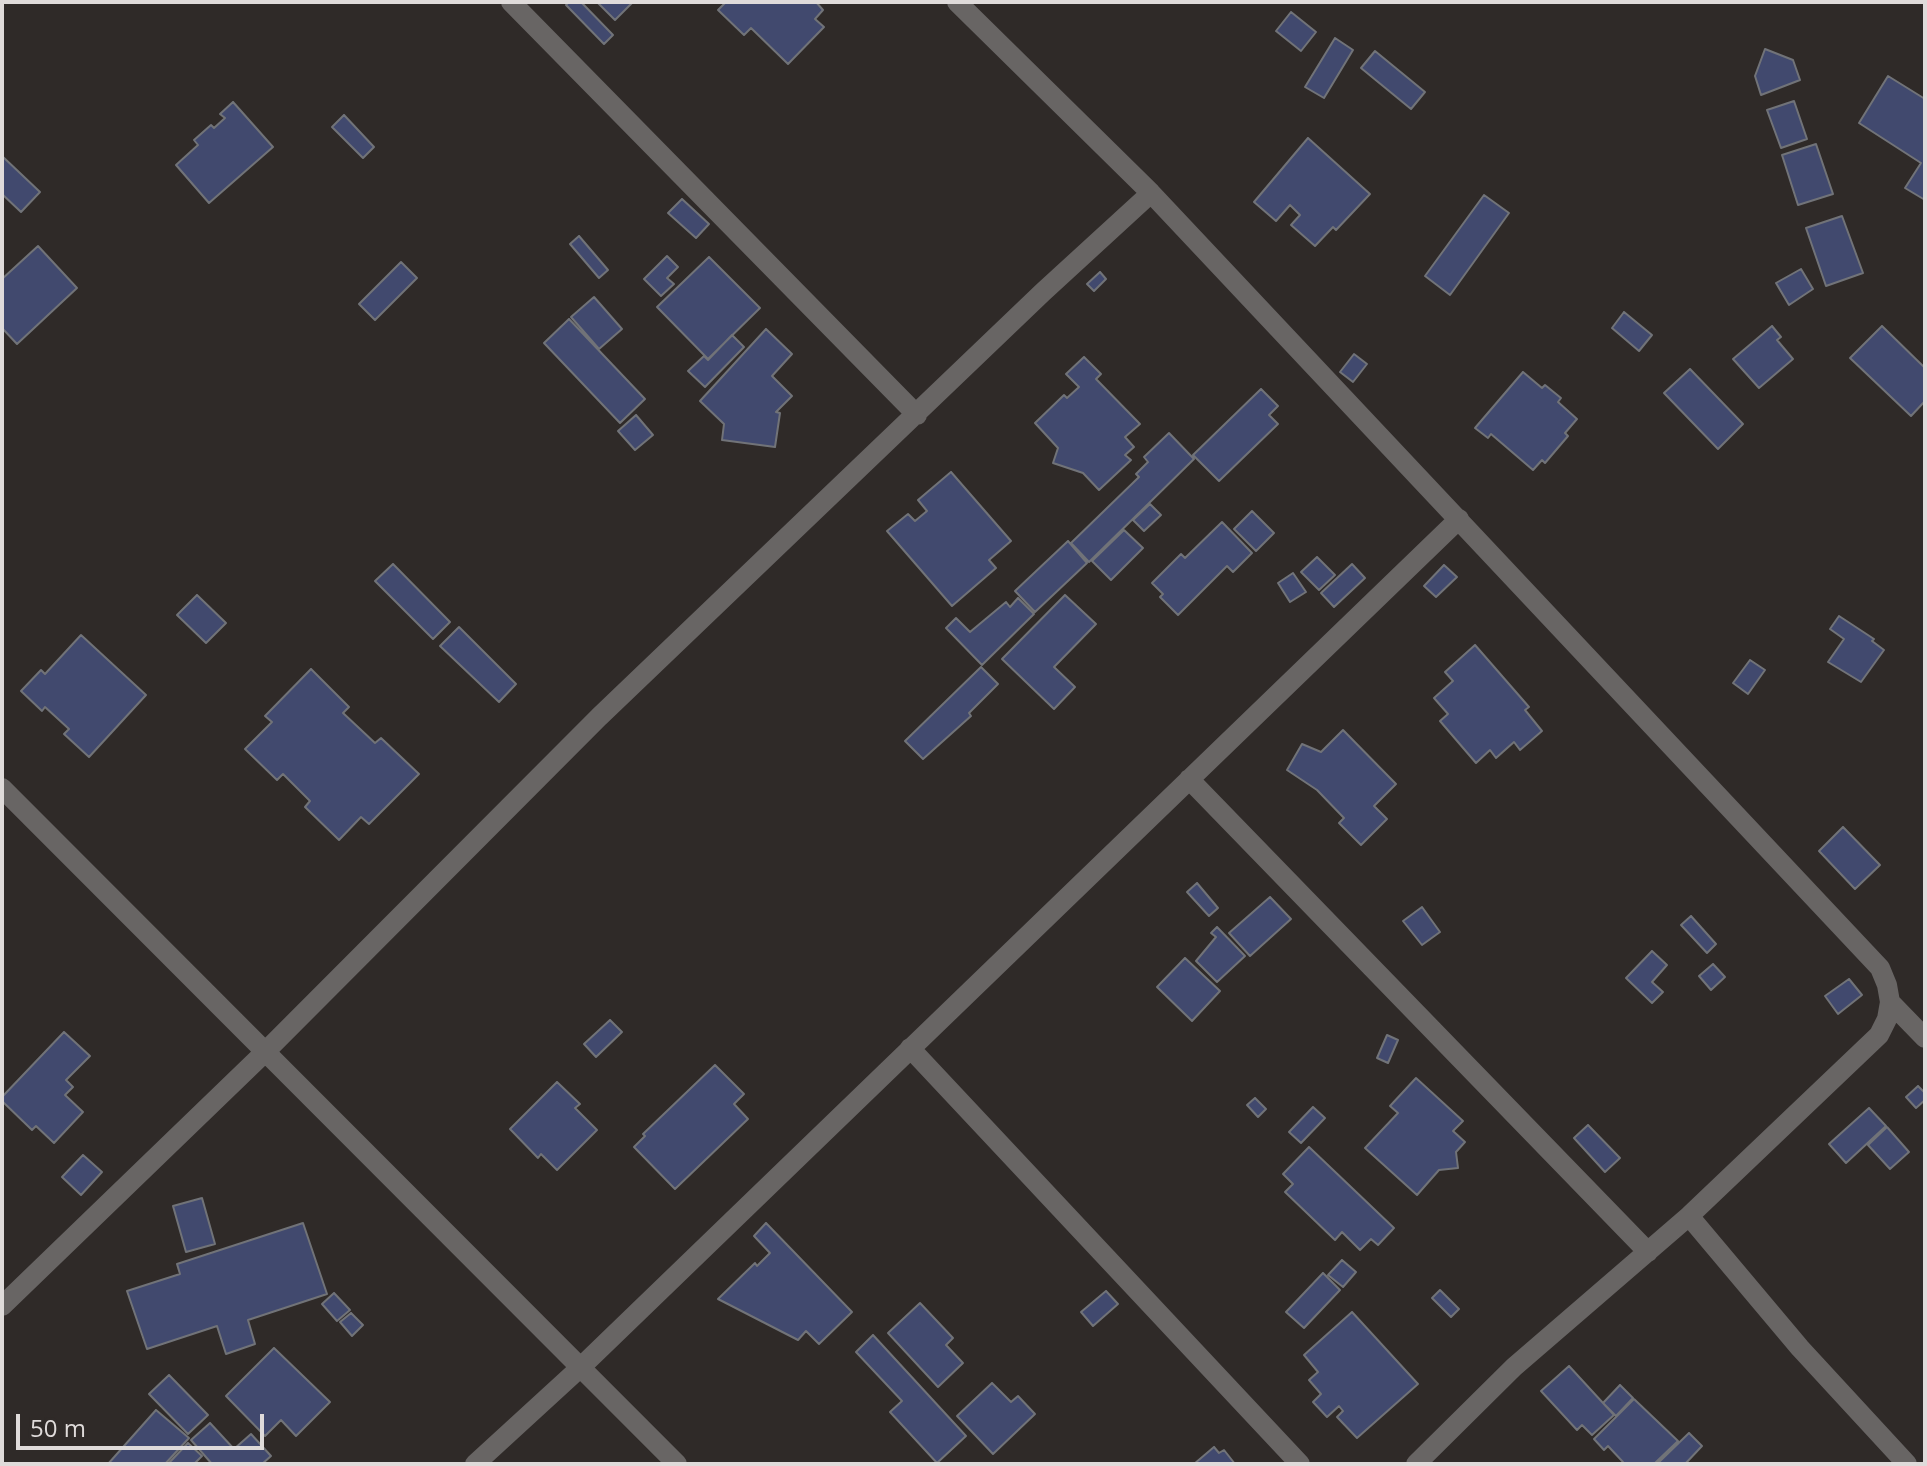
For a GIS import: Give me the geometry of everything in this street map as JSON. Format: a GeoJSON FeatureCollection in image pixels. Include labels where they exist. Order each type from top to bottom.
{"type":"FeatureCollection","features":[{"type":"Feature","properties":{"kind":"street"},"geometry":{"type":"LineString","coordinates":[[511,2],[921,412]]}},
{"type":"Feature","properties":{"kind":"street"},"geometry":{"type":"LineString","coordinates":[[518,2],[921,412]]}},
{"type":"Feature","properties":{"kind":"street"},"geometry":{"type":"LineString","coordinates":[[957,2],[1151,193],[1880,968],[1887,985],[1890,1002],[1887,1019],[1879,1035],[1689,1216],[1514,1367],[1416,1464]]}},
{"type":"Feature","properties":{"kind":"street"},"geometry":{"type":"LineString","coordinates":[[2,1306],[264,1053],[599,717],[1043,292],[1151,193]]}},
{"type":"Feature","properties":{"kind":"street"},"geometry":{"type":"LineString","coordinates":[[475,1464],[582,1366],[1459,519]]}},
{"type":"Feature","properties":{"kind":"street"},"geometry":{"type":"LineString","coordinates":[[1189,779],[1648,1252]]}},
{"type":"Feature","properties":{"kind":"street"},"geometry":{"type":"LineString","coordinates":[[2,788],[677,1464]]}},
{"type":"Feature","properties":{"kind":"street"},"geometry":{"type":"LineString","coordinates":[[1890,1002],[1925,1038]]}},
{"type":"Feature","properties":{"kind":"street"},"geometry":{"type":"LineString","coordinates":[[910,1048],[1300,1464]]}},
{"type":"Feature","properties":{"kind":"street"},"geometry":{"type":"LineString","coordinates":[[1689,1216],[1800,1348],[1907,1464]]}},
{"type":"Feature","properties":{"kind":"building"},"geometry":{"type":"Polygon","coordinates":[[[581,2],[613,35],[604,44],[566,5],[581,2]]]}},
{"type":"Feature","properties":{"kind":"building"},"geometry":{"type":"Polygon","coordinates":[[[597,2],[633,2],[615,20],[597,2]]]}},
{"type":"Feature","properties":{"kind":"building"},"geometry":{"type":"Polygon","coordinates":[[[723,2],[816,2],[823,10],[815,19],[824,27],[788,64],[751,28],[744,35],[718,10],[723,2]]]}},
{"type":"Feature","properties":{"kind":"building"},"geometry":{"type":"Polygon","coordinates":[[[1291,12],[1316,32],[1301,51],[1276,31],[1291,12]]]}},
{"type":"Feature","properties":{"kind":"building"},"geometry":{"type":"Polygon","coordinates":[[[1335,38],[1353,50],[1324,98],[1305,87],[1335,38]]]}},
{"type":"Feature","properties":{"kind":"building"},"geometry":{"type":"Polygon","coordinates":[[[1765,49],[1793,60],[1800,80],[1761,95],[1755,76],[1765,49]]]}},
{"type":"Feature","properties":{"kind":"building"},"geometry":{"type":"Polygon","coordinates":[[[1375,51],[1425,92],[1411,109],[1361,68],[1375,51]]]}},
{"type":"Feature","properties":{"kind":"building"},"geometry":{"type":"Polygon","coordinates":[[[1888,76],[1925,99],[1925,200],[1905,188],[1921,163],[1859,123],[1888,76]]]}},
{"type":"Feature","properties":{"kind":"building"},"geometry":{"type":"Polygon","coordinates":[[[1794,101],[1807,139],[1781,148],[1767,110],[1794,101]]]}},
{"type":"Feature","properties":{"kind":"building"},"geometry":{"type":"Polygon","coordinates":[[[233,102],[273,147],[209,203],[176,165],[198,145],[194,140],[225,118],[220,114],[233,102]]]}},
{"type":"Feature","properties":{"kind":"building"},"geometry":{"type":"Polygon","coordinates":[[[344,115],[374,147],[363,158],[332,127],[344,115]]]}},
{"type":"Feature","properties":{"kind":"building"},"geometry":{"type":"Polygon","coordinates":[[[1308,138],[1370,194],[1336,230],[1333,227],[1315,246],[1291,225],[1300,215],[1290,205],[1276,221],[1254,202],[1308,138]]]}},
{"type":"Feature","properties":{"kind":"building"},"geometry":{"type":"Polygon","coordinates":[[[1816,144],[1833,194],[1798,205],[1782,155],[1816,144]]]}},
{"type":"Feature","properties":{"kind":"building"},"geometry":{"type":"Polygon","coordinates":[[[2,156],[40,192],[21,212],[2,194],[2,156]]]}},
{"type":"Feature","properties":{"kind":"building"},"geometry":{"type":"Polygon","coordinates":[[[1484,195],[1509,213],[1450,295],[1425,276],[1484,195]]]}},
{"type":"Feature","properties":{"kind":"building"},"geometry":{"type":"Polygon","coordinates":[[[682,199],[709,224],[696,238],[668,213],[682,199]]]}},
{"type":"Feature","properties":{"kind":"building"},"geometry":{"type":"Polygon","coordinates":[[[1842,216],[1863,273],[1826,286],[1806,228],[1842,216]]]}},
{"type":"Feature","properties":{"kind":"building"},"geometry":{"type":"Polygon","coordinates":[[[579,236],[608,270],[599,278],[570,244],[579,236]]]}},
{"type":"Feature","properties":{"kind":"building"},"geometry":{"type":"Polygon","coordinates":[[[38,246],[77,288],[17,344],[2,328],[2,279],[38,246]]]}},
{"type":"Feature","properties":{"kind":"building"},"geometry":{"type":"Polygon","coordinates":[[[667,256],[678,267],[667,278],[674,284],[661,296],[644,279],[667,256]]]}},
{"type":"Feature","properties":{"kind":"building"},"geometry":{"type":"Polygon","coordinates":[[[709,257],[760,308],[708,359],[657,307],[709,257]]]}},
{"type":"Feature","properties":{"kind":"building"},"geometry":{"type":"Polygon","coordinates":[[[401,262],[417,278],[375,320],[359,304],[401,262]]]}},
{"type":"Feature","properties":{"kind":"building"},"geometry":{"type":"Polygon","coordinates":[[[1801,269],[1813,289],[1789,305],[1776,283],[1801,269]]]}},
{"type":"Feature","properties":{"kind":"building"},"geometry":{"type":"Polygon","coordinates":[[[1100,272],[1106,279],[1094,291],[1087,284],[1100,272]]]}},
{"type":"Feature","properties":{"kind":"building"},"geometry":{"type":"Polygon","coordinates":[[[594,297],[622,329],[599,349],[571,317],[594,297]]]}},
{"type":"Feature","properties":{"kind":"building"},"geometry":{"type":"Polygon","coordinates":[[[1624,312],[1652,335],[1639,351],[1612,328],[1624,312]]]}},
{"type":"Feature","properties":{"kind":"building"},"geometry":{"type":"Polygon","coordinates":[[[569,319],[645,399],[620,423],[544,343],[569,319]]]}},
{"type":"Feature","properties":{"kind":"building"},"geometry":{"type":"Polygon","coordinates":[[[1772,326],[1781,337],[1777,340],[1793,359],[1759,388],[1733,359],[1772,326]]]}},
{"type":"Feature","properties":{"kind":"building"},"geometry":{"type":"Polygon","coordinates":[[[1882,326],[1925,368],[1925,401],[1911,416],[1850,358],[1882,326]]]}},
{"type":"Feature","properties":{"kind":"building"},"geometry":{"type":"Polygon","coordinates":[[[766,329],[792,354],[772,376],[792,396],[776,412],[780,413],[775,447],[722,440],[724,424],[700,401],[766,329]]]}},
{"type":"Feature","properties":{"kind":"building"},"geometry":{"type":"Polygon","coordinates":[[[732,335],[744,347],[705,387],[688,371],[704,356],[708,360],[732,335]]]}},
{"type":"Feature","properties":{"kind":"building"},"geometry":{"type":"Polygon","coordinates":[[[1354,354],[1367,364],[1353,382],[1340,372],[1354,354]]]}},
{"type":"Feature","properties":{"kind":"building"},"geometry":{"type":"Polygon","coordinates":[[[1084,357],[1101,374],[1096,379],[1140,424],[1125,437],[1134,447],[1125,455],[1131,460],[1099,490],[1083,473],[1053,463],[1058,448],[1035,423],[1064,395],[1067,398],[1079,387],[1066,374],[1084,357]]]}},
{"type":"Feature","properties":{"kind":"building"},"geometry":{"type":"Polygon","coordinates":[[[1690,369],[1743,424],[1718,449],[1664,393],[1690,369]]]}},
{"type":"Feature","properties":{"kind":"building"},"geometry":{"type":"Polygon","coordinates":[[[1523,372],[1542,388],[1545,385],[1561,398],[1558,402],[1577,419],[1565,433],[1568,436],[1545,463],[1542,460],[1533,470],[1491,434],[1488,438],[1475,428],[1523,372]]]}},
{"type":"Feature","properties":{"kind":"building"},"geometry":{"type":"Polygon","coordinates":[[[1261,389],[1278,406],[1269,415],[1278,424],[1219,481],[1193,455],[1261,389]]]}},
{"type":"Feature","properties":{"kind":"building"},"geometry":{"type":"Polygon","coordinates":[[[636,415],[653,435],[635,450],[618,431],[636,415]]]}},
{"type":"Feature","properties":{"kind":"building"},"geometry":{"type":"Polygon","coordinates":[[[1169,433],[1194,459],[1089,562],[1071,543],[1139,477],[1136,474],[1148,462],[1144,457],[1169,433]]]}},
{"type":"Feature","properties":{"kind":"building"},"geometry":{"type":"Polygon","coordinates":[[[951,472],[1011,541],[989,560],[996,568],[952,606],[887,531],[908,514],[915,521],[927,511],[918,500],[951,472]]]}},
{"type":"Feature","properties":{"kind":"building"},"geometry":{"type":"Polygon","coordinates":[[[1150,504],[1161,515],[1144,531],[1133,520],[1150,504]]]}},
{"type":"Feature","properties":{"kind":"building"},"geometry":{"type":"Polygon","coordinates":[[[1252,511],[1274,533],[1256,551],[1234,529],[1252,511]]]}},
{"type":"Feature","properties":{"kind":"building"},"geometry":{"type":"Polygon","coordinates":[[[1222,522],[1252,553],[1233,572],[1227,566],[1178,615],[1160,597],[1163,594],[1152,583],[1181,554],[1185,558],[1222,522]]]}},
{"type":"Feature","properties":{"kind":"building"},"geometry":{"type":"Polygon","coordinates":[[[1124,530],[1143,548],[1111,580],[1092,561],[1124,530]]]}},
{"type":"Feature","properties":{"kind":"building"},"geometry":{"type":"Polygon","coordinates":[[[1068,541],[1087,563],[1035,612],[1015,591],[1068,541]]]}},
{"type":"Feature","properties":{"kind":"building"},"geometry":{"type":"Polygon","coordinates":[[[1317,557],[1335,575],[1319,590],[1301,572],[1317,557]]]}},
{"type":"Feature","properties":{"kind":"building"},"geometry":{"type":"Polygon","coordinates":[[[393,564],[450,622],[433,639],[375,581],[393,564]]]}},
{"type":"Feature","properties":{"kind":"building"},"geometry":{"type":"Polygon","coordinates":[[[1352,564],[1365,578],[1334,607],[1321,593],[1352,564]]]}},
{"type":"Feature","properties":{"kind":"building"},"geometry":{"type":"Polygon","coordinates":[[[1444,565],[1457,577],[1436,597],[1424,586],[1444,565]]]}},
{"type":"Feature","properties":{"kind":"building"},"geometry":{"type":"Polygon","coordinates":[[[1293,573],[1306,592],[1290,602],[1278,583],[1293,573]]]}},
{"type":"Feature","properties":{"kind":"building"},"geometry":{"type":"Polygon","coordinates":[[[197,595],[226,623],[206,643],[177,615],[197,595]]]}},
{"type":"Feature","properties":{"kind":"building"},"geometry":{"type":"Polygon","coordinates":[[[1065,595],[1096,624],[1054,667],[1075,687],[1054,709],[1002,659],[1065,595]]]}},
{"type":"Feature","properties":{"kind":"building"},"geometry":{"type":"Polygon","coordinates":[[[1018,598],[1034,614],[982,665],[946,628],[956,618],[970,632],[1006,602],[1010,607],[1018,598]]]}},
{"type":"Feature","properties":{"kind":"building"},"geometry":{"type":"Polygon","coordinates":[[[1839,616],[1874,639],[1872,641],[1884,650],[1861,682],[1828,662],[1844,639],[1830,629],[1839,616]]]}},
{"type":"Feature","properties":{"kind":"building"},"geometry":{"type":"Polygon","coordinates":[[[459,627],[516,684],[499,702],[440,646],[459,627]]]}},
{"type":"Feature","properties":{"kind":"building"},"geometry":{"type":"Polygon","coordinates":[[[81,635],[146,695],[89,757],[64,734],[69,729],[45,707],[42,711],[21,691],[41,670],[45,674],[81,635]]]}},
{"type":"Feature","properties":{"kind":"building"},"geometry":{"type":"Polygon","coordinates":[[[1475,645],[1529,707],[1525,710],[1542,731],[1520,750],[1514,742],[1496,758],[1490,750],[1476,763],[1440,721],[1448,714],[1434,698],[1453,681],[1445,672],[1475,645]]]}},
{"type":"Feature","properties":{"kind":"building"},"geometry":{"type":"Polygon","coordinates":[[[1750,660],[1765,670],[1748,694],[1733,683],[1750,660]]]}},
{"type":"Feature","properties":{"kind":"building"},"geometry":{"type":"Polygon","coordinates":[[[981,667],[998,684],[969,713],[971,716],[923,759],[905,741],[981,667]]]}},
{"type":"Feature","properties":{"kind":"building"},"geometry":{"type":"Polygon","coordinates":[[[311,669],[349,707],[343,713],[375,743],[381,738],[419,774],[369,824],[361,817],[339,840],[305,807],[310,801],[283,774],[277,780],[245,749],[272,722],[265,716],[311,669]]]}},
{"type":"Feature","properties":{"kind":"building"},"geometry":{"type":"Polygon","coordinates":[[[1343,730],[1396,784],[1374,806],[1387,819],[1361,845],[1339,823],[1344,818],[1317,790],[1287,770],[1302,744],[1321,752],[1343,730]]]}},
{"type":"Feature","properties":{"kind":"building"},"geometry":{"type":"Polygon","coordinates":[[[1843,827],[1880,865],[1855,889],[1819,851],[1843,827]]]}},
{"type":"Feature","properties":{"kind":"building"},"geometry":{"type":"Polygon","coordinates":[[[1197,883],[1218,908],[1209,916],[1187,892],[1197,883]]]}},
{"type":"Feature","properties":{"kind":"building"},"geometry":{"type":"Polygon","coordinates":[[[1270,897],[1291,919],[1250,956],[1229,933],[1270,897]]]}},
{"type":"Feature","properties":{"kind":"building"},"geometry":{"type":"Polygon","coordinates":[[[1422,907],[1440,932],[1422,945],[1403,921],[1422,907]]]}},
{"type":"Feature","properties":{"kind":"building"},"geometry":{"type":"Polygon","coordinates":[[[1691,916],[1716,944],[1707,953],[1681,925],[1691,916]]]}},
{"type":"Feature","properties":{"kind":"building"},"geometry":{"type":"Polygon","coordinates":[[[1217,927],[1245,956],[1217,982],[1196,961],[1216,937],[1211,933],[1217,927]]]}},
{"type":"Feature","properties":{"kind":"building"},"geometry":{"type":"Polygon","coordinates":[[[1652,951],[1667,965],[1652,982],[1663,992],[1652,1003],[1626,978],[1652,951]]]}},
{"type":"Feature","properties":{"kind":"building"},"geometry":{"type":"Polygon","coordinates":[[[1185,958],[1220,991],[1192,1021],[1157,987],[1185,958]]]}},
{"type":"Feature","properties":{"kind":"building"},"geometry":{"type":"Polygon","coordinates":[[[1713,964],[1725,977],[1711,990],[1699,976],[1713,964]]]}},
{"type":"Feature","properties":{"kind":"building"},"geometry":{"type":"Polygon","coordinates":[[[1849,979],[1862,995],[1838,1014],[1825,996],[1849,979]]]}},
{"type":"Feature","properties":{"kind":"building"},"geometry":{"type":"Polygon","coordinates":[[[610,1020],[622,1032],[596,1057],[584,1044],[610,1020]]]}},
{"type":"Feature","properties":{"kind":"building"},"geometry":{"type":"Polygon","coordinates":[[[64,1032],[90,1056],[66,1080],[73,1087],[65,1095],[83,1112],[54,1143],[36,1126],[32,1130],[2,1101],[2,1097],[64,1032]]]}},
{"type":"Feature","properties":{"kind":"building"},"geometry":{"type":"Polygon","coordinates":[[[1387,1035],[1398,1040],[1388,1063],[1377,1058],[1387,1035]]]}},
{"type":"Feature","properties":{"kind":"building"},"geometry":{"type":"Polygon","coordinates":[[[715,1065],[744,1094],[734,1104],[748,1119],[675,1189],[634,1147],[645,1136],[643,1134],[715,1065]]]}},
{"type":"Feature","properties":{"kind":"building"},"geometry":{"type":"Polygon","coordinates":[[[1416,1078],[1463,1121],[1453,1131],[1465,1142],[1456,1152],[1458,1168],[1439,1170],[1417,1195],[1365,1148],[1398,1113],[1390,1106],[1416,1078]]]}},
{"type":"Feature","properties":{"kind":"building"},"geometry":{"type":"Polygon","coordinates":[[[557,1082],[580,1104],[575,1108],[597,1130],[557,1170],[541,1154],[538,1158],[510,1129],[557,1082]]]}},
{"type":"Feature","properties":{"kind":"building"},"geometry":{"type":"Polygon","coordinates":[[[1918,1086],[1925,1093],[1925,1100],[1916,1108],[1906,1097],[1918,1086]]]}},
{"type":"Feature","properties":{"kind":"building"},"geometry":{"type":"Polygon","coordinates":[[[1255,1098],[1266,1109],[1258,1117],[1247,1105],[1255,1098]]]}},
{"type":"Feature","properties":{"kind":"building"},"geometry":{"type":"Polygon","coordinates":[[[1313,1107],[1325,1118],[1301,1143],[1289,1132],[1313,1107]]]}},
{"type":"Feature","properties":{"kind":"building"},"geometry":{"type":"Polygon","coordinates":[[[1869,1108],[1886,1126],[1846,1163],[1829,1144],[1869,1108]]]}},
{"type":"Feature","properties":{"kind":"building"},"geometry":{"type":"Polygon","coordinates":[[[1588,1125],[1620,1158],[1605,1172],[1574,1138],[1588,1125]]]}},
{"type":"Feature","properties":{"kind":"building"},"geometry":{"type":"Polygon","coordinates":[[[1887,1127],[1909,1152],[1890,1169],[1868,1145],[1887,1127]]]}},
{"type":"Feature","properties":{"kind":"building"},"geometry":{"type":"Polygon","coordinates":[[[1309,1147],[1394,1228],[1378,1245],[1371,1239],[1360,1250],[1342,1232],[1335,1240],[1285,1192],[1293,1184],[1283,1174],[1309,1147]]]}},
{"type":"Feature","properties":{"kind":"building"},"geometry":{"type":"Polygon","coordinates":[[[83,1155],[102,1172],[81,1195],[62,1177],[83,1155]]]}},
{"type":"Feature","properties":{"kind":"building"},"geometry":{"type":"Polygon","coordinates":[[[202,1198],[215,1244],[186,1252],[173,1206],[202,1198]]]}},
{"type":"Feature","properties":{"kind":"building"},"geometry":{"type":"Polygon","coordinates":[[[303,1223],[327,1294],[248,1320],[255,1344],[226,1354],[217,1326],[147,1349],[127,1291],[180,1274],[177,1264],[303,1223]]]}},
{"type":"Feature","properties":{"kind":"building"},"geometry":{"type":"Polygon","coordinates":[[[766,1223],[852,1312],[819,1344],[806,1331],[798,1340],[718,1299],[755,1263],[757,1266],[770,1253],[754,1236],[766,1223]]]}},
{"type":"Feature","properties":{"kind":"building"},"geometry":{"type":"Polygon","coordinates":[[[1342,1260],[1356,1272],[1343,1287],[1328,1275],[1342,1260]]]}},
{"type":"Feature","properties":{"kind":"building"},"geometry":{"type":"Polygon","coordinates":[[[1323,1273],[1340,1290],[1304,1328],[1286,1312],[1323,1273]]]}},
{"type":"Feature","properties":{"kind":"building"},"geometry":{"type":"Polygon","coordinates":[[[1440,1290],[1459,1309],[1451,1317],[1432,1298],[1440,1290]]]}},
{"type":"Feature","properties":{"kind":"building"},"geometry":{"type":"Polygon","coordinates":[[[1106,1291],[1118,1304],[1093,1326],[1081,1312],[1106,1291]]]}},
{"type":"Feature","properties":{"kind":"building"},"geometry":{"type":"Polygon","coordinates":[[[334,1293],[350,1310],[337,1321],[322,1304],[334,1293]]]}},
{"type":"Feature","properties":{"kind":"building"},"geometry":{"type":"Polygon","coordinates":[[[920,1303],[953,1338],[946,1345],[963,1363],[938,1387],[888,1333],[920,1303]]]}},
{"type":"Feature","properties":{"kind":"building"},"geometry":{"type":"Polygon","coordinates":[[[1352,1312],[1418,1384],[1357,1438],[1337,1417],[1343,1411],[1339,1406],[1327,1417],[1313,1402],[1321,1394],[1309,1380],[1318,1372],[1304,1355],[1352,1312]]]}},
{"type":"Feature","properties":{"kind":"building"},"geometry":{"type":"Polygon","coordinates":[[[351,1313],[363,1325],[352,1336],[340,1322],[351,1313]]]}},
{"type":"Feature","properties":{"kind":"building"},"geometry":{"type":"Polygon","coordinates":[[[873,1335],[966,1436],[937,1463],[890,1412],[902,1401],[856,1352],[873,1335]]]}},
{"type":"Feature","properties":{"kind":"building"},"geometry":{"type":"Polygon","coordinates":[[[274,1348],[330,1402],[296,1436],[281,1420],[265,1436],[226,1396],[274,1348]]]}},
{"type":"Feature","properties":{"kind":"building"},"geometry":{"type":"Polygon","coordinates":[[[1569,1366],[1614,1415],[1592,1435],[1582,1425],[1577,1430],[1541,1391],[1569,1366]]]}},
{"type":"Feature","properties":{"kind":"building"},"geometry":{"type":"Polygon","coordinates":[[[169,1375],[208,1415],[188,1434],[149,1394],[169,1375]]]}},
{"type":"Feature","properties":{"kind":"building"},"geometry":{"type":"Polygon","coordinates":[[[992,1383],[1011,1402],[1018,1396],[1035,1414],[993,1454],[957,1416],[992,1383]]]}},
{"type":"Feature","properties":{"kind":"building"},"geometry":{"type":"Polygon","coordinates":[[[1620,1385],[1633,1398],[1616,1416],[1603,1403],[1620,1385]]]}},
{"type":"Feature","properties":{"kind":"building"},"geometry":{"type":"Polygon","coordinates":[[[1634,1399],[1678,1441],[1654,1464],[1621,1464],[1623,1462],[1608,1446],[1604,1450],[1594,1439],[1634,1399]]]}},
{"type":"Feature","properties":{"kind":"building"},"geometry":{"type":"Polygon","coordinates":[[[156,1410],[189,1438],[165,1464],[108,1464],[156,1410]]]}},
{"type":"Feature","properties":{"kind":"building"},"geometry":{"type":"Polygon","coordinates":[[[210,1423],[234,1449],[251,1434],[271,1456],[262,1464],[212,1464],[191,1440],[210,1423]]]}},
{"type":"Feature","properties":{"kind":"building"},"geometry":{"type":"Polygon","coordinates":[[[1689,1433],[1702,1446],[1685,1464],[1657,1464],[1689,1433]]]}},
{"type":"Feature","properties":{"kind":"building"},"geometry":{"type":"Polygon","coordinates":[[[188,1443],[202,1456],[194,1464],[168,1464],[188,1443]]]}},
{"type":"Feature","properties":{"kind":"building"},"geometry":{"type":"Polygon","coordinates":[[[1214,1447],[1219,1453],[1224,1450],[1235,1464],[1194,1464],[1214,1447]]]}}]}
